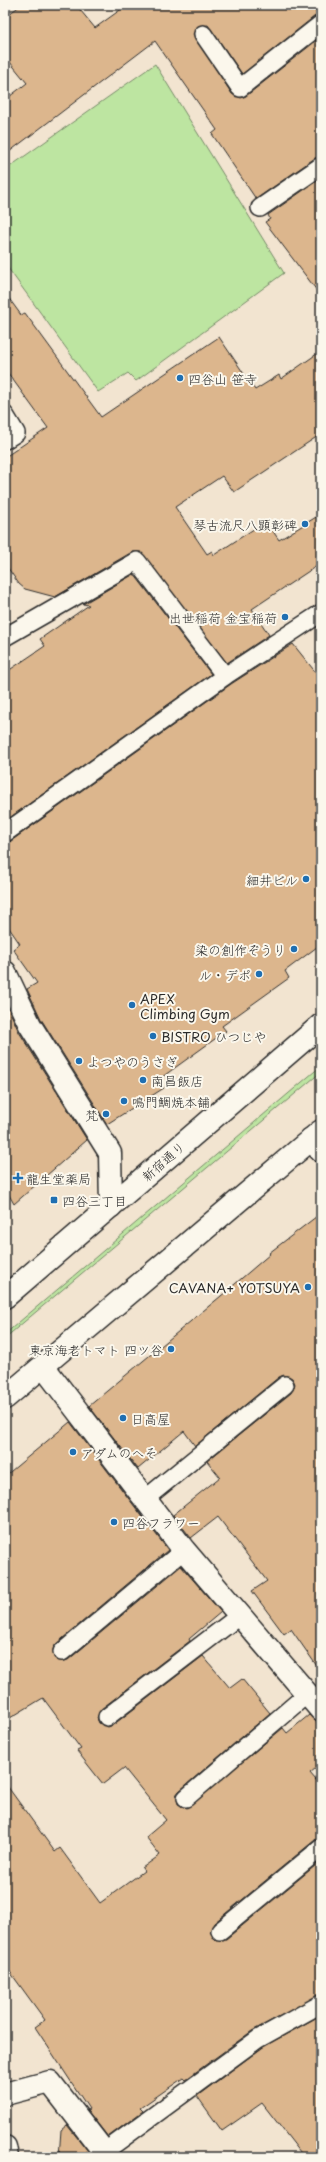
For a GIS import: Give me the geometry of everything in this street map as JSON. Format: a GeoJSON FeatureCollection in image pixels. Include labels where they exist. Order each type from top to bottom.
{"type":"FeatureCollection","features":[{"type":"Feature","properties":{"kind":"main road"},"geometry":{"type":"LineString","coordinates":[[5,972],[30,1025],[110,1153],[111,1206]]}},
{"type":"Feature","properties":{"kind":"main road","name":"新宿通り"},"geometry":{"type":"LineString","coordinates":[[5,1297],[321,1025]]}},
{"type":"Feature","properties":{"kind":"main road"},"geometry":{"type":"LineString","coordinates":[[5,1398],[318,1140]]}},
{"type":"Feature","properties":{"kind":"main road"},"geometry":{"type":"LineString","coordinates":[[44,1366],[184,1550],[321,1710]]}},
{"type":"Feature","properties":{"kind":"main road"},"geometry":{"type":"LineString","coordinates":[[5,2094],[50,2082],[106,2154]]}},
{"type":"Feature","properties":{"kind":"main road"},"geometry":{"type":"LineString","coordinates":[[5,2147],[7,2157]]}},
{"type":"Feature","properties":{"kind":"lane"},"geometry":{"type":"LineString","coordinates":[[203,34],[240,88],[321,24]]}},
{"type":"Feature","properties":{"kind":"lane"},"geometry":{"type":"LineString","coordinates":[[260,208],[321,166]]}},
{"type":"Feature","properties":{"kind":"lane"},"geometry":{"type":"LineString","coordinates":[[5,415],[16,434],[5,440]]}},
{"type":"Feature","properties":{"kind":"lane"},"geometry":{"type":"LineString","coordinates":[[5,637],[137,561],[225,676]]}},
{"type":"Feature","properties":{"kind":"lane"},"geometry":{"type":"LineString","coordinates":[[5,833],[225,676],[321,613]]}},
{"type":"Feature","properties":{"kind":"lane"},"geometry":{"type":"LineString","coordinates":[[145,1499],[285,1385]]}},
{"type":"Feature","properties":{"kind":"lane"},"geometry":{"type":"LineString","coordinates":[[62,1652],[184,1550]]}},
{"type":"Feature","properties":{"kind":"lane"},"geometry":{"type":"LineString","coordinates":[[107,1717],[239,1616]]}},
{"type":"Feature","properties":{"kind":"lane"},"geometry":{"type":"LineString","coordinates":[[186,1798],[307,1694]]}},
{"type":"Feature","properties":{"kind":"lane"},"geometry":{"type":"LineString","coordinates":[[220,1931],[321,1848]]}},
{"type":"Feature","properties":{"kind":"lane"},"geometry":{"type":"LineString","coordinates":[[106,2154],[258,2039],[321,2004]]}},
{"type":"Feature","properties":{"kind":"green space"},"geometry":{"type":"Polygon","coordinates":[[[155,64],[284,273],[136,381],[128,373],[98,392],[5,264],[5,170],[155,64]]]}},
{"type":"Feature","properties":{"kind":"green space"},"geometry":{"type":"Polygon","coordinates":[[[321,1066],[321,1072],[5,1338],[5,1334],[321,1066]]]}},
{"type":"Feature","properties":{"kind":"building"},"geometry":{"type":"Polygon","coordinates":[[[21,5],[76,5],[95,28],[127,5],[321,5],[321,14],[315,16],[242,74],[208,25],[198,26],[193,34],[232,94],[241,98],[246,96],[321,37],[321,156],[315,158],[256,199],[212,134],[217,130],[155,41],[5,155],[5,100],[27,83],[5,56],[5,17],[21,5]]]}},
{"type":"Feature","properties":{"kind":"building"},"geometry":{"type":"Polygon","coordinates":[[[321,178],[321,296],[265,222],[270,219],[268,215],[321,178]]]}},
{"type":"Feature","properties":{"kind":"building"},"geometry":{"type":"Polygon","coordinates":[[[5,293],[21,315],[25,313],[101,417],[219,337],[255,390],[279,375],[281,379],[321,351],[321,434],[234,492],[222,476],[175,507],[207,554],[212,551],[214,555],[266,521],[279,540],[321,514],[321,563],[252,609],[269,635],[227,663],[141,552],[132,552],[55,597],[25,589],[19,584],[5,564],[5,457],[48,428],[5,369],[5,293]]]}},
{"type":"Feature","properties":{"kind":"building"},"geometry":{"type":"Polygon","coordinates":[[[134,574],[211,674],[5,821],[5,673],[45,646],[40,639],[89,605],[83,604],[134,574]]]}},
{"type":"Feature","properties":{"kind":"building"},"geometry":{"type":"Polygon","coordinates":[[[293,644],[321,679],[321,944],[285,971],[289,978],[222,1026],[226,1031],[158,1080],[164,1088],[107,1124],[41,1019],[27,989],[37,983],[13,949],[20,944],[5,922],[5,843],[11,841],[231,684],[293,644]]]}},
{"type":"Feature","properties":{"kind":"building"},"geometry":{"type":"Polygon","coordinates":[[[6,1003],[19,1032],[87,1140],[14,1204],[5,1188],[6,1003]]]}},
{"type":"Feature","properties":{"kind":"building"},"geometry":{"type":"Polygon","coordinates":[[[321,1213],[321,1672],[291,1629],[284,1634],[252,1591],[267,1581],[218,1517],[191,1538],[173,1515],[220,1477],[207,1461],[291,1393],[295,1384],[292,1378],[284,1375],[279,1377],[195,1446],[184,1431],[138,1469],[89,1406],[221,1296],[270,1254],[269,1253],[321,1213]]]}},
{"type":"Feature","properties":{"kind":"building"},"geometry":{"type":"Polygon","coordinates":[[[70,1422],[168,1550],[56,1644],[53,1649],[54,1658],[59,1661],[68,1660],[181,1566],[221,1612],[189,1639],[190,1641],[101,1709],[97,1718],[99,1723],[108,1727],[113,1725],[203,1656],[230,1688],[242,1679],[270,1713],[179,1791],[176,1795],[178,1804],[187,1808],[283,1728],[287,1733],[309,1715],[316,1722],[321,1722],[321,1764],[310,1773],[321,1786],[321,1838],[315,1840],[214,1923],[210,1932],[216,1940],[226,1939],[321,1861],[321,1994],[252,2031],[185,2080],[183,2078],[140,2108],[143,2111],[108,2137],[87,2110],[89,2109],[35,2027],[45,2020],[5,1965],[5,1783],[55,1852],[60,1848],[100,1903],[144,1871],[142,1868],[160,1855],[146,1837],[166,1820],[124,1768],[103,1784],[77,1751],[81,1749],[43,1698],[5,1721],[5,1476],[70,1422]]]}},
{"type":"Feature","properties":{"kind":"building"},"geometry":{"type":"Polygon","coordinates":[[[321,2015],[321,2157],[304,2157],[262,2103],[222,2131],[197,2096],[263,2047],[321,2015]]]}},
{"type":"Feature","properties":{"kind":"building"},"geometry":{"type":"Polygon","coordinates":[[[67,2125],[88,2151],[79,2157],[59,2157],[61,2130],[67,2125]]]}},
{"type":"Feature","properties":{"kind":"place","name":"四谷山 笹寺"},"geometry":{"type":"Point","coordinates":[180,378]}},
{"type":"Feature","properties":{"kind":"place","name":"琴古流尺八顕彰碑"},"geometry":{"type":"Point","coordinates":[305,524]}},
{"type":"Feature","properties":{"kind":"place","name":"出世稲荷 金宝稲荷"},"geometry":{"type":"Point","coordinates":[285,617]}},
{"type":"Feature","properties":{"kind":"place","name":"細井ビル"},"geometry":{"type":"Point","coordinates":[306,879]}},
{"type":"Feature","properties":{"kind":"place","name":"染の創作ぞうり"},"geometry":{"type":"Point","coordinates":[294,949]}},
{"type":"Feature","properties":{"kind":"place","name":"ル・デポ"},"geometry":{"type":"Point","coordinates":[259,974]}},
{"type":"Feature","properties":{"kind":"place","name":"APEX Climbing Gym"},"geometry":{"type":"Point","coordinates":[132,1005]}},
{"type":"Feature","properties":{"kind":"place","name":"BISTRO ひつじや"},"geometry":{"type":"Point","coordinates":[153,1036]}},
{"type":"Feature","properties":{"kind":"place","name":"よつやのうさぎ"},"geometry":{"type":"Point","coordinates":[79,1061]}},
{"type":"Feature","properties":{"kind":"place","name":"南昌飯店"},"geometry":{"type":"Point","coordinates":[143,1080]}},
{"type":"Feature","properties":{"kind":"place","name":"鳴門鯛焼本舗"},"geometry":{"type":"Point","coordinates":[124,1101]}},
{"type":"Feature","properties":{"kind":"place","name":"梵"},"geometry":{"type":"Point","coordinates":[106,1114]}},
{"type":"Feature","properties":{"kind":"place","name":"龍生堂薬局"},"geometry":{"type":"Point","coordinates":[18,1178]}},
{"type":"Feature","properties":{"kind":"place","name":"四谷三丁目"},"geometry":{"type":"Point","coordinates":[54,1200]}},
{"type":"Feature","properties":{"kind":"place","name":"CAVANA+ YOTSUYA"},"geometry":{"type":"Point","coordinates":[308,1287]}},
{"type":"Feature","properties":{"kind":"place","name":"東京海老トマト 四ツ谷"},"geometry":{"type":"Point","coordinates":[171,1349]}},
{"type":"Feature","properties":{"kind":"place","name":"日高屋"},"geometry":{"type":"Point","coordinates":[123,1418]}},
{"type":"Feature","properties":{"kind":"place","name":"アダムのへそ"},"geometry":{"type":"Point","coordinates":[73,1452]}},
{"type":"Feature","properties":{"kind":"place","name":"四谷フラワー"},"geometry":{"type":"Point","coordinates":[114,1522]}}]}
